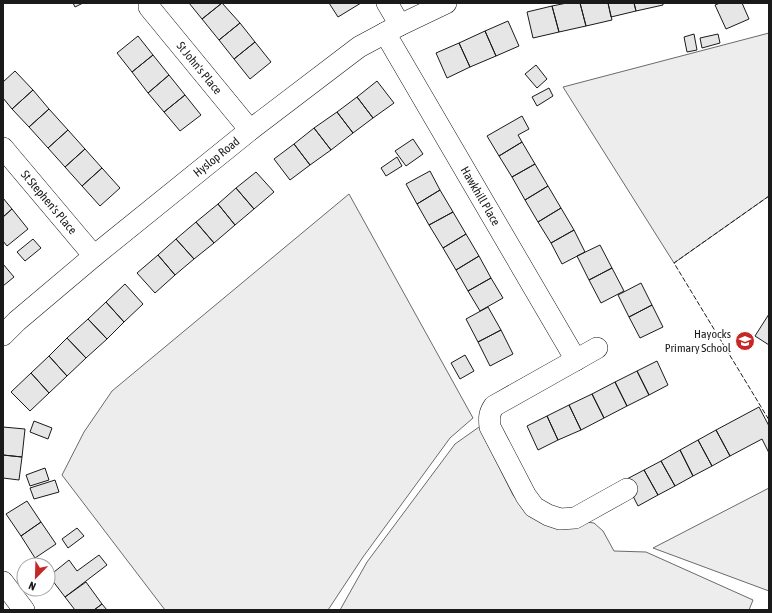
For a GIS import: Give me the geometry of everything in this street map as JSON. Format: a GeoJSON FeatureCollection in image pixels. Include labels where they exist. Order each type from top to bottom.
{"type":"FeatureCollection","features":[{"type":"Feature","properties":{"kind":"street","name":"Hawkhill Place"},"geometry":{"type":"LineString","coordinates":[[387,3],[393,29],[576,360]]}},
{"type":"Feature","properties":{"kind":"street","name":"Hyslop Road"},"geometry":{"type":"LineString","coordinates":[[3,336],[17,321],[94,256],[250,130],[358,47],[446,3]]}},
{"type":"Feature","properties":{"kind":"street","name":"St John's Place"},"geometry":{"type":"LineString","coordinates":[[149,7],[250,130]]}},
{"type":"Feature","properties":{"kind":"street","name":"St Stephen's Place"},"geometry":{"type":"LineString","coordinates":[[3,148],[94,256]]}},
{"type":"Feature","properties":{"kind":"street"},"geometry":{"type":"LineString","coordinates":[[598,348],[494,406],[490,411],[490,427],[526,496],[534,507],[548,515],[560,519],[576,518],[627,489]]}},
{"type":"Feature","properties":{"kind":"street"},"geometry":{"type":"LineString","coordinates":[[3,582],[24,610]]}},
{"type":"Feature","properties":{"kind":"shaded area"},"geometry":{"type":"Polygon","coordinates":[[[769,33],[769,196],[674,263],[563,87],[769,33]]]}},
{"type":"Feature","properties":{"kind":"shaded area"},"geometry":{"type":"Polygon","coordinates":[[[349,194],[473,418],[450,438],[363,557],[328,610],[165,610],[62,475],[84,432],[112,391],[349,194]]]}},
{"type":"Feature","properties":{"kind":"shaded area"},"geometry":{"type":"Polygon","coordinates":[[[479,427],[513,495],[529,515],[594,523],[603,531],[614,551],[646,552],[753,600],[749,610],[340,610],[367,562],[455,444],[479,427]]]}},
{"type":"Feature","properties":{"kind":"shaded area"},"geometry":{"type":"Polygon","coordinates":[[[769,488],[769,591],[653,548],[769,488]]]}},
{"type":"Feature","properties":{"kind":"building"},"geometry":{"type":"Polygon","coordinates":[[[73,3],[83,3],[75,7],[73,3]]]}},
{"type":"Feature","properties":{"kind":"building"},"geometry":{"type":"Polygon","coordinates":[[[189,3],[222,3],[202,19],[189,3]]]}},
{"type":"Feature","properties":{"kind":"building"},"geometry":{"type":"Polygon","coordinates":[[[222,3],[240,23],[219,40],[202,19],[222,3]]]}},
{"type":"Feature","properties":{"kind":"building"},"geometry":{"type":"Polygon","coordinates":[[[329,3],[361,3],[338,17],[329,3]]]}},
{"type":"Feature","properties":{"kind":"building"},"geometry":{"type":"Polygon","coordinates":[[[567,3],[580,3],[586,26],[559,32],[552,6],[567,3]]]}},
{"type":"Feature","properties":{"kind":"building"},"geometry":{"type":"Polygon","coordinates":[[[580,3],[608,3],[612,20],[586,26],[580,3]]]}},
{"type":"Feature","properties":{"kind":"building"},"geometry":{"type":"Polygon","coordinates":[[[608,3],[634,3],[636,11],[611,17],[608,3]]]}},
{"type":"Feature","properties":{"kind":"building"},"geometry":{"type":"Polygon","coordinates":[[[634,3],[663,3],[663,5],[636,11],[634,3]]]}},
{"type":"Feature","properties":{"kind":"building"},"geometry":{"type":"Polygon","coordinates":[[[720,3],[742,3],[749,19],[726,29],[715,5],[720,3]]]}},
{"type":"Feature","properties":{"kind":"building"},"geometry":{"type":"Polygon","coordinates":[[[552,6],[559,32],[533,38],[527,12],[552,6]]]}},
{"type":"Feature","properties":{"kind":"building"},"geometry":{"type":"Polygon","coordinates":[[[508,21],[519,46],[496,56],[485,31],[508,21]]]}},
{"type":"Feature","properties":{"kind":"building"},"geometry":{"type":"Polygon","coordinates":[[[240,23],[255,42],[234,59],[219,40],[240,23]]]}},
{"type":"Feature","properties":{"kind":"building"},"geometry":{"type":"Polygon","coordinates":[[[485,31],[496,56],[470,67],[459,43],[485,31]]]}},
{"type":"Feature","properties":{"kind":"building"},"geometry":{"type":"Polygon","coordinates":[[[694,34],[697,50],[687,52],[684,37],[694,34]]]}},
{"type":"Feature","properties":{"kind":"building"},"geometry":{"type":"Polygon","coordinates":[[[718,34],[720,43],[702,48],[700,38],[718,34]]]}},
{"type":"Feature","properties":{"kind":"building"},"geometry":{"type":"Polygon","coordinates":[[[138,36],[153,55],[132,72],[117,53],[138,36]]]}},
{"type":"Feature","properties":{"kind":"building"},"geometry":{"type":"Polygon","coordinates":[[[255,42],[271,62],[250,79],[234,59],[255,42]]]}},
{"type":"Feature","properties":{"kind":"building"},"geometry":{"type":"Polygon","coordinates":[[[459,43],[470,67],[447,78],[436,53],[459,43]]]}},
{"type":"Feature","properties":{"kind":"building"},"geometry":{"type":"Polygon","coordinates":[[[153,55],[169,75],[148,93],[132,72],[153,55]]]}},
{"type":"Feature","properties":{"kind":"building"},"geometry":{"type":"Polygon","coordinates":[[[536,65],[547,79],[537,88],[525,74],[536,65]]]}},
{"type":"Feature","properties":{"kind":"building"},"geometry":{"type":"Polygon","coordinates":[[[15,71],[33,90],[12,109],[3,98],[3,82],[15,71]]]}},
{"type":"Feature","properties":{"kind":"building"},"geometry":{"type":"Polygon","coordinates":[[[169,75],[185,95],[164,112],[148,93],[169,75]]]}},
{"type":"Feature","properties":{"kind":"building"},"geometry":{"type":"Polygon","coordinates":[[[377,81],[394,103],[373,118],[357,97],[377,81]]]}},
{"type":"Feature","properties":{"kind":"building"},"geometry":{"type":"Polygon","coordinates":[[[549,88],[553,96],[537,106],[532,97],[549,88]]]}},
{"type":"Feature","properties":{"kind":"building"},"geometry":{"type":"Polygon","coordinates":[[[33,90],[49,109],[29,127],[12,109],[33,90]]]}},
{"type":"Feature","properties":{"kind":"building"},"geometry":{"type":"Polygon","coordinates":[[[185,95],[201,115],[180,131],[164,112],[185,95]]]}},
{"type":"Feature","properties":{"kind":"building"},"geometry":{"type":"Polygon","coordinates":[[[357,97],[373,118],[353,133],[337,112],[357,97]]]}},
{"type":"Feature","properties":{"kind":"building"},"geometry":{"type":"Polygon","coordinates":[[[49,109],[68,130],[48,148],[29,127],[49,109]]]}},
{"type":"Feature","properties":{"kind":"building"},"geometry":{"type":"Polygon","coordinates":[[[337,112],[353,133],[331,150],[314,128],[337,112]]]}},
{"type":"Feature","properties":{"kind":"building"},"geometry":{"type":"Polygon","coordinates":[[[522,116],[529,129],[518,135],[522,142],[499,156],[487,136],[522,116]]]}},
{"type":"Feature","properties":{"kind":"building"},"geometry":{"type":"Polygon","coordinates":[[[314,128],[331,150],[310,165],[294,144],[314,128]]]}},
{"type":"Feature","properties":{"kind":"building"},"geometry":{"type":"Polygon","coordinates":[[[68,130],[85,149],[65,167],[48,148],[68,130]]]}},
{"type":"Feature","properties":{"kind":"building"},"geometry":{"type":"Polygon","coordinates":[[[413,139],[423,154],[406,166],[395,151],[413,139]]]}},
{"type":"Feature","properties":{"kind":"building"},"geometry":{"type":"Polygon","coordinates":[[[522,142],[535,164],[512,177],[499,156],[522,142]]]}},
{"type":"Feature","properties":{"kind":"building"},"geometry":{"type":"Polygon","coordinates":[[[294,144],[310,165],[290,180],[274,159],[294,144]]]}},
{"type":"Feature","properties":{"kind":"building"},"geometry":{"type":"Polygon","coordinates":[[[85,149],[102,168],[82,186],[65,167],[85,149]]]}},
{"type":"Feature","properties":{"kind":"building"},"geometry":{"type":"Polygon","coordinates":[[[397,157],[402,166],[386,176],[381,168],[397,157]]]}},
{"type":"Feature","properties":{"kind":"building"},"geometry":{"type":"Polygon","coordinates":[[[535,164],[548,186],[525,200],[512,177],[535,164]]]}},
{"type":"Feature","properties":{"kind":"building"},"geometry":{"type":"Polygon","coordinates":[[[102,168],[120,188],[100,206],[82,186],[102,168]]]}},
{"type":"Feature","properties":{"kind":"building"},"geometry":{"type":"Polygon","coordinates":[[[430,171],[440,190],[417,204],[406,184],[430,171]]]}},
{"type":"Feature","properties":{"kind":"building"},"geometry":{"type":"Polygon","coordinates":[[[256,172],[274,192],[254,209],[236,188],[256,172]]]}},
{"type":"Feature","properties":{"kind":"building"},"geometry":{"type":"Polygon","coordinates":[[[548,186],[561,208],[538,222],[525,200],[548,186]]]}},
{"type":"Feature","properties":{"kind":"building"},"geometry":{"type":"Polygon","coordinates":[[[236,188],[254,209],[235,225],[218,204],[236,188]]]}},
{"type":"Feature","properties":{"kind":"building"},"geometry":{"type":"Polygon","coordinates":[[[440,190],[453,212],[429,225],[417,204],[440,190]]]}},
{"type":"Feature","properties":{"kind":"building"},"geometry":{"type":"Polygon","coordinates":[[[3,198],[12,209],[3,217],[3,198]]]}},
{"type":"Feature","properties":{"kind":"building"},"geometry":{"type":"Polygon","coordinates":[[[218,204],[235,225],[214,243],[196,222],[218,204]]]}},
{"type":"Feature","properties":{"kind":"building"},"geometry":{"type":"Polygon","coordinates":[[[561,208],[574,230],[551,243],[538,222],[561,208]]]}},
{"type":"Feature","properties":{"kind":"building"},"geometry":{"type":"Polygon","coordinates":[[[12,209],[28,229],[7,246],[3,241],[3,217],[12,209]]]}},
{"type":"Feature","properties":{"kind":"building"},"geometry":{"type":"Polygon","coordinates":[[[453,212],[466,234],[443,248],[429,225],[453,212]]]}},
{"type":"Feature","properties":{"kind":"building"},"geometry":{"type":"Polygon","coordinates":[[[196,222],[214,243],[194,259],[176,239],[196,222]]]}},
{"type":"Feature","properties":{"kind":"building"},"geometry":{"type":"Polygon","coordinates":[[[574,230],[585,252],[562,264],[551,243],[574,230]]]}},
{"type":"Feature","properties":{"kind":"building"},"geometry":{"type":"Polygon","coordinates":[[[466,234],[479,256],[456,270],[443,248],[466,234]]]}},
{"type":"Feature","properties":{"kind":"building"},"geometry":{"type":"Polygon","coordinates":[[[33,239],[41,248],[25,261],[17,252],[33,239]]]}},
{"type":"Feature","properties":{"kind":"building"},"geometry":{"type":"Polygon","coordinates":[[[176,239],[194,259],[175,275],[158,255],[176,239]]]}},
{"type":"Feature","properties":{"kind":"building"},"geometry":{"type":"Polygon","coordinates":[[[600,245],[612,268],[589,280],[577,256],[600,245]]]}},
{"type":"Feature","properties":{"kind":"building"},"geometry":{"type":"Polygon","coordinates":[[[158,255],[175,275],[155,293],[137,273],[158,255]]]}},
{"type":"Feature","properties":{"kind":"building"},"geometry":{"type":"Polygon","coordinates":[[[479,256],[491,278],[468,291],[456,270],[479,256]]]}},
{"type":"Feature","properties":{"kind":"building"},"geometry":{"type":"Polygon","coordinates":[[[3,264],[14,277],[3,286],[3,264]]]}},
{"type":"Feature","properties":{"kind":"building"},"geometry":{"type":"Polygon","coordinates":[[[612,268],[624,291],[601,303],[589,280],[612,268]]]}},
{"type":"Feature","properties":{"kind":"building"},"geometry":{"type":"Polygon","coordinates":[[[491,278],[503,298],[480,311],[468,291],[491,278]]]}},
{"type":"Feature","properties":{"kind":"building"},"geometry":{"type":"Polygon","coordinates":[[[641,283],[652,305],[629,317],[618,295],[641,283]]]}},
{"type":"Feature","properties":{"kind":"building"},"geometry":{"type":"Polygon","coordinates":[[[125,284],[143,304],[124,322],[106,302],[125,284]]]}},
{"type":"Feature","properties":{"kind":"building"},"geometry":{"type":"Polygon","coordinates":[[[106,302],[124,322],[107,339],[88,319],[106,302]]]}},
{"type":"Feature","properties":{"kind":"building"},"geometry":{"type":"Polygon","coordinates":[[[652,305],[663,327],[640,338],[629,317],[652,305]]]}},
{"type":"Feature","properties":{"kind":"building"},"geometry":{"type":"Polygon","coordinates":[[[488,307],[501,330],[478,342],[466,319],[488,307]]]}},
{"type":"Feature","properties":{"kind":"building"},"geometry":{"type":"Polygon","coordinates":[[[769,314],[769,345],[755,336],[769,314]]]}},
{"type":"Feature","properties":{"kind":"building"},"geometry":{"type":"Polygon","coordinates":[[[88,319],[107,339],[86,358],[67,338],[88,319]]]}},
{"type":"Feature","properties":{"kind":"building"},"geometry":{"type":"Polygon","coordinates":[[[501,330],[513,354],[490,366],[478,342],[501,330]]]}},
{"type":"Feature","properties":{"kind":"building"},"geometry":{"type":"Polygon","coordinates":[[[67,338],[86,358],[67,376],[49,356],[67,338]]]}},
{"type":"Feature","properties":{"kind":"building"},"geometry":{"type":"Polygon","coordinates":[[[465,355],[474,371],[460,379],[451,363],[465,355]]]}},
{"type":"Feature","properties":{"kind":"building"},"geometry":{"type":"Polygon","coordinates":[[[49,356],[67,376],[49,393],[31,373],[49,356]]]}},
{"type":"Feature","properties":{"kind":"building"},"geometry":{"type":"Polygon","coordinates":[[[657,361],[668,385],[649,395],[637,371],[657,361]]]}},
{"type":"Feature","properties":{"kind":"building"},"geometry":{"type":"Polygon","coordinates":[[[637,371],[649,395],[627,406],[615,382],[637,371]]]}},
{"type":"Feature","properties":{"kind":"building"},"geometry":{"type":"Polygon","coordinates":[[[31,373],[49,393],[30,411],[11,392],[31,373]]]}},
{"type":"Feature","properties":{"kind":"building"},"geometry":{"type":"Polygon","coordinates":[[[615,382],[627,406],[604,418],[592,394],[615,382]]]}},
{"type":"Feature","properties":{"kind":"building"},"geometry":{"type":"Polygon","coordinates":[[[592,394],[604,418],[581,430],[569,405],[592,394]]]}},
{"type":"Feature","properties":{"kind":"building"},"geometry":{"type":"Polygon","coordinates":[[[569,405],[581,430],[558,440],[547,416],[569,405]]]}},
{"type":"Feature","properties":{"kind":"building"},"geometry":{"type":"Polygon","coordinates":[[[759,407],[769,426],[769,453],[762,439],[730,456],[716,430],[759,407]]]}},
{"type":"Feature","properties":{"kind":"building"},"geometry":{"type":"Polygon","coordinates":[[[547,416],[558,440],[538,450],[527,426],[547,416]]]}},
{"type":"Feature","properties":{"kind":"building"},"geometry":{"type":"Polygon","coordinates":[[[34,421],[52,428],[48,439],[30,432],[34,421]]]}},
{"type":"Feature","properties":{"kind":"building"},"geometry":{"type":"Polygon","coordinates":[[[3,427],[25,429],[22,457],[3,455],[3,427]]]}},
{"type":"Feature","properties":{"kind":"building"},"geometry":{"type":"Polygon","coordinates":[[[716,430],[730,456],[712,466],[698,440],[716,430]]]}},
{"type":"Feature","properties":{"kind":"building"},"geometry":{"type":"Polygon","coordinates":[[[698,440],[712,466],[693,476],[680,450],[698,440]]]}},
{"type":"Feature","properties":{"kind":"building"},"geometry":{"type":"Polygon","coordinates":[[[680,450],[693,476],[675,486],[661,461],[680,450]]]}},
{"type":"Feature","properties":{"kind":"building"},"geometry":{"type":"Polygon","coordinates":[[[3,455],[22,457],[19,480],[3,478],[3,455]]]}},
{"type":"Feature","properties":{"kind":"building"},"geometry":{"type":"Polygon","coordinates":[[[661,461],[675,486],[658,495],[644,470],[661,461]]]}},
{"type":"Feature","properties":{"kind":"building"},"geometry":{"type":"Polygon","coordinates":[[[45,468],[49,480],[30,486],[26,475],[45,468]]]}},
{"type":"Feature","properties":{"kind":"building"},"geometry":{"type":"Polygon","coordinates":[[[644,470],[658,495],[638,506],[625,480],[644,470]]]}},
{"type":"Feature","properties":{"kind":"building"},"geometry":{"type":"Polygon","coordinates":[[[55,480],[59,492],[34,499],[30,488],[55,480]]]}},
{"type":"Feature","properties":{"kind":"building"},"geometry":{"type":"Polygon","coordinates":[[[27,501],[41,522],[21,536],[6,514],[27,501]]]}},
{"type":"Feature","properties":{"kind":"building"},"geometry":{"type":"Polygon","coordinates":[[[41,522],[56,544],[34,557],[21,536],[41,522]]]}},
{"type":"Feature","properties":{"kind":"building"},"geometry":{"type":"Polygon","coordinates":[[[77,528],[84,536],[68,548],[62,539],[77,528]]]}},
{"type":"Feature","properties":{"kind":"building"},"geometry":{"type":"Polygon","coordinates":[[[99,555],[107,565],[65,597],[56,585],[56,570],[69,560],[77,571],[99,555]]]}},
{"type":"Feature","properties":{"kind":"building"},"geometry":{"type":"Polygon","coordinates":[[[86,582],[102,604],[94,610],[75,610],[65,597],[86,582]]]}},
{"type":"Feature","properties":{"kind":"building"},"geometry":{"type":"Polygon","coordinates":[[[102,604],[107,610],[94,610],[102,604]]]}},
{"type":"Feature","properties":{"kind":"fence"},"geometry":{"type":"LineString","coordinates":[[769,196],[674,263],[769,420]]}},
{"type":"Feature","properties":{"kind":"place","name":"Hayocks Primary School"},"geometry":{"type":"Point","coordinates":[745,341]}}]}
